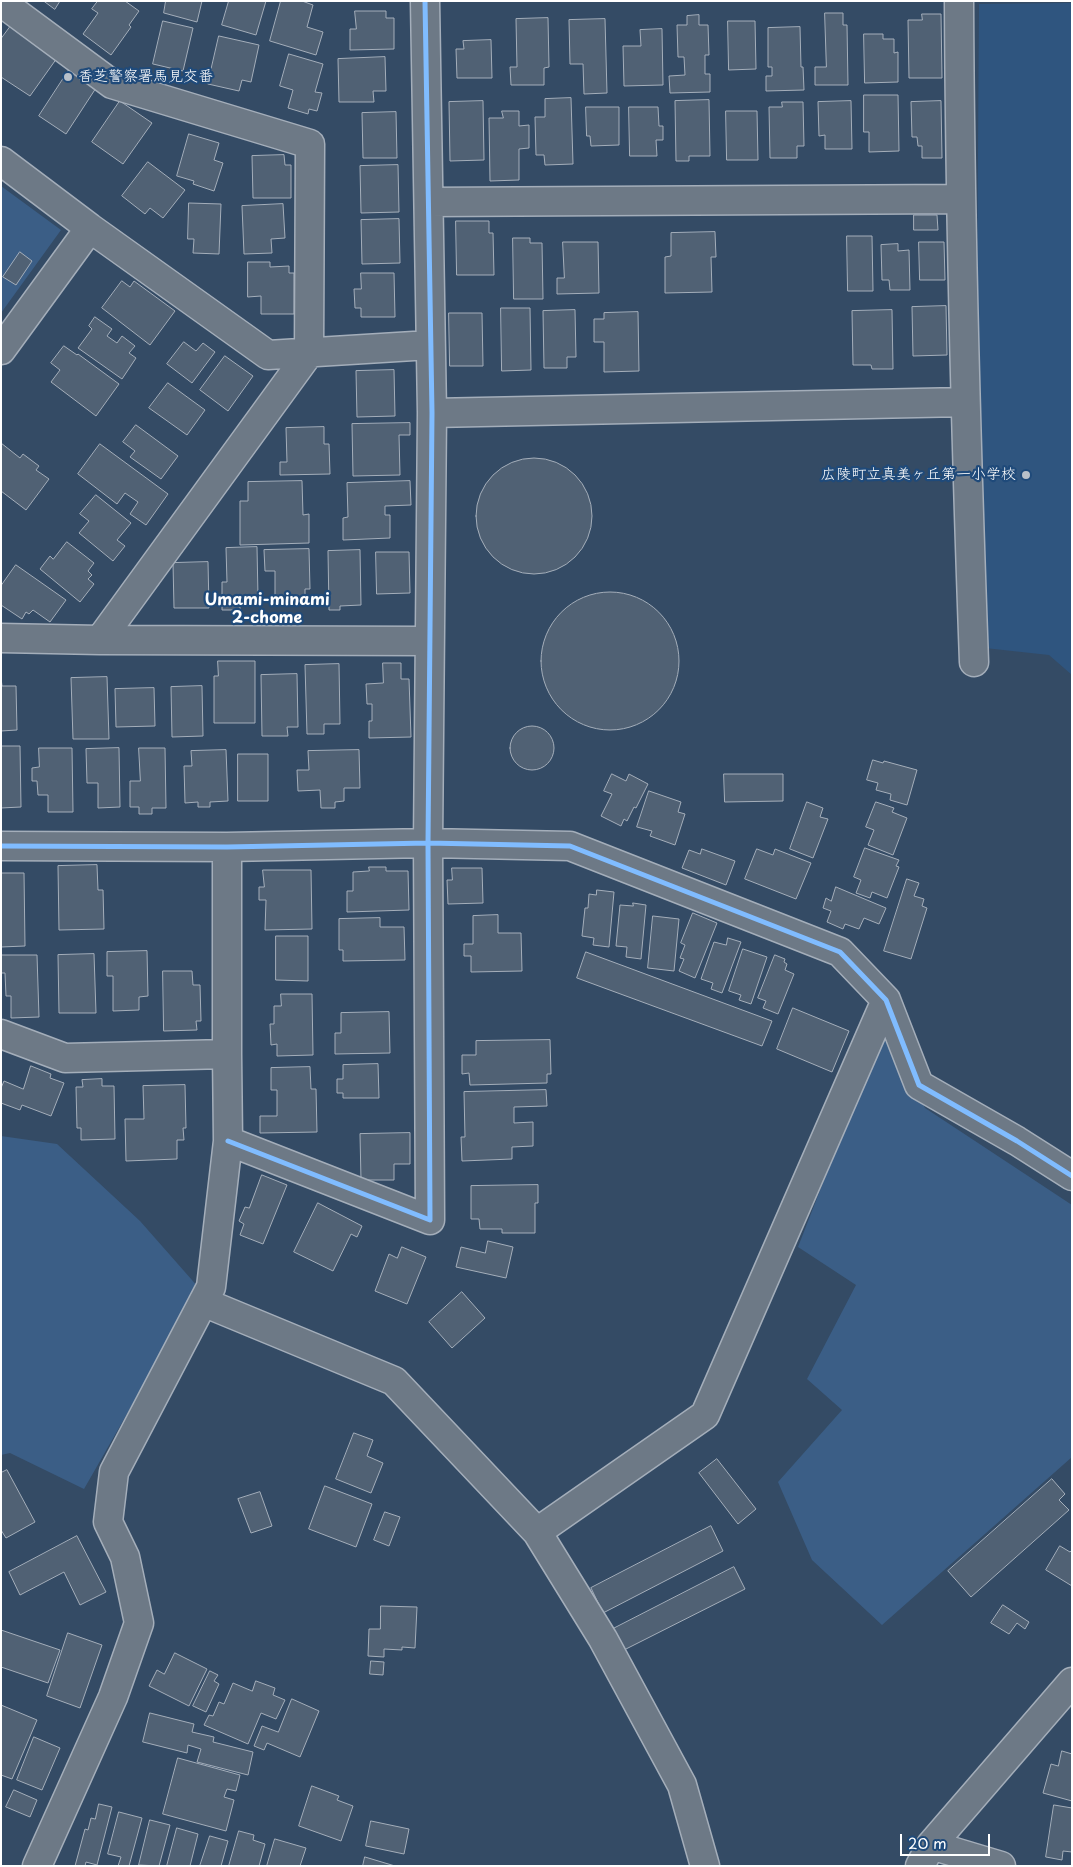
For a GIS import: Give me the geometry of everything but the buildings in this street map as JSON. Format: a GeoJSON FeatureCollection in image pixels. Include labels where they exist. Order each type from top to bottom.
{"type":"FeatureCollection","features":[{"type":"Feature","properties":{"kind":"street"},"geometry":{"type":"LineString","coordinates":[[228,1141],[430,1220],[428,843],[432,413],[430,202],[425,1]]}},
{"type":"Feature","properties":{"kind":"street"},"geometry":{"type":"LineString","coordinates":[[959,1],[960,199],[974,662]]}},
{"type":"Feature","properties":{"kind":"street"},"geometry":{"type":"LineString","coordinates":[[1,2],[112,84],[310,144],[308,353],[100,640]]}},
{"type":"Feature","properties":{"kind":"street"},"geometry":{"type":"LineString","coordinates":[[1,161],[90,228],[268,355],[430,345]]}},
{"type":"Feature","properties":{"kind":"street"},"geometry":{"type":"LineString","coordinates":[[430,202],[960,199]]}},
{"type":"Feature","properties":{"kind":"street"},"geometry":{"type":"LineString","coordinates":[[1,350],[90,228]]}},
{"type":"Feature","properties":{"kind":"street"},"geometry":{"type":"LineString","coordinates":[[432,413],[965,402]]}},
{"type":"Feature","properties":{"kind":"street"},"geometry":{"type":"LineString","coordinates":[[1,638],[100,640],[430,640]]}},
{"type":"Feature","properties":{"kind":"street"},"geometry":{"type":"LineString","coordinates":[[1,846],[227,847],[428,843],[570,846],[840,952],[886,1000],[919,1085],[1017,1141],[1072,1176]]}},
{"type":"Feature","properties":{"kind":"street"},"geometry":{"type":"LineString","coordinates":[[37,1866],[113,1697],[139,1623],[125,1557],[108,1522],[114,1472],[211,1287],[228,1141],[227,847]]}},
{"type":"Feature","properties":{"kind":"street"},"geometry":{"type":"LineString","coordinates":[[536,1532],[705,1415],[886,1000]]}},
{"type":"Feature","properties":{"kind":"street"},"geometry":{"type":"LineString","coordinates":[[1,1034],[65,1058],[227,1054]]}},
{"type":"Feature","properties":{"kind":"street"},"geometry":{"type":"LineString","coordinates":[[203,1302],[394,1381],[536,1532],[603,1639],[682,1785],[705,1866]]}},
{"type":"Feature","properties":{"kind":"street"},"geometry":{"type":"LineString","coordinates":[[926,1855],[1072,1682]]}},
{"type":"Feature","properties":{"kind":"street"},"geometry":{"type":"LineString","coordinates":[[926,1855],[1001,1866]]}},
{"type":"Feature","properties":{"kind":"shaded area","name":"広陵町立真美ヶ丘第一小学校"},"geometry":{"type":"Polygon","coordinates":[[[1072,3],[1072,675],[1049,655],[985,648],[977,302],[979,4],[1072,3]]]}},
{"type":"Feature","properties":{"kind":"shaded area"},"geometry":{"type":"Polygon","coordinates":[[[1,186],[61,230],[1,313],[1,186]]]}},
{"type":"Feature","properties":{"kind":"shaded area"},"geometry":{"type":"Polygon","coordinates":[[[879,1039],[893,1044],[925,1108],[1072,1205],[1072,1457],[882,1625],[812,1560],[778,1482],[842,1410],[807,1379],[856,1285],[798,1247],[879,1039]]]}},
{"type":"Feature","properties":{"kind":"shaded area"},"geometry":{"type":"Polygon","coordinates":[[[1,1136],[57,1144],[140,1221],[199,1288],[84,1489],[10,1453],[1,1455],[1,1136]]]}},
{"type":"Feature","properties":{"kind":"cycle path"},"geometry":{"type":"LineString","coordinates":[[228,1141],[430,1220],[428,843],[432,413],[425,1]]}},
{"type":"Feature","properties":{"kind":"cycle path"},"geometry":{"type":"LineString","coordinates":[[1,846],[227,847],[428,843],[570,846],[840,952],[886,1000],[919,1085],[1017,1141],[1072,1176]]}},
{"type":"Feature","properties":{"kind":"place","name":"香芝警察署馬見交番"},"geometry":{"type":"Point","coordinates":[68,77]}},
{"type":"Feature","properties":{"kind":"place","name":"広陵町立真美ヶ丘第一小学校"},"geometry":{"type":"Point","coordinates":[1026,475]}},
{"type":"Feature","properties":{"kind":"district","name":"Umami-minami 2-chome"},"geometry":{"type":"Point","coordinates":[267,610]}}]}
